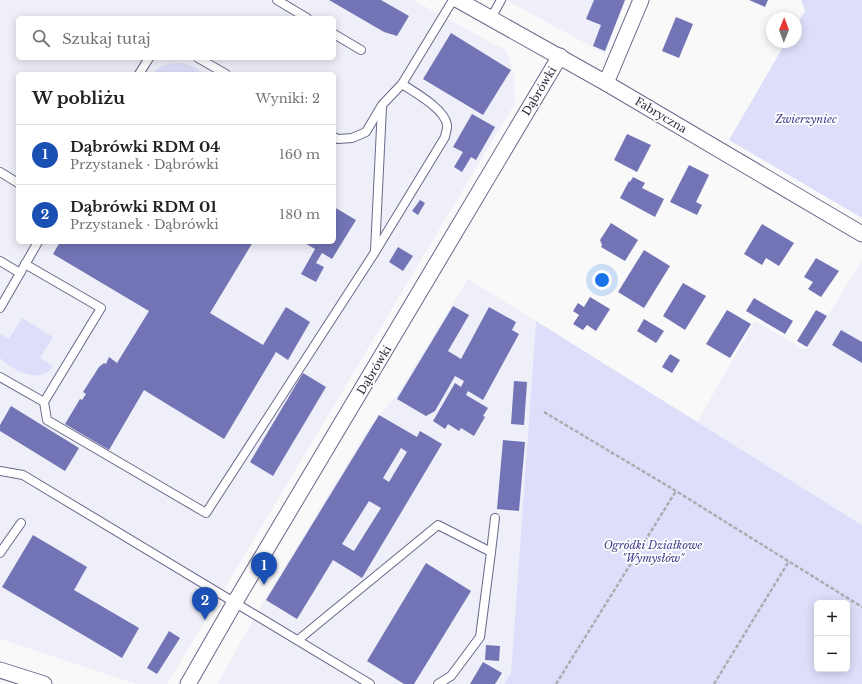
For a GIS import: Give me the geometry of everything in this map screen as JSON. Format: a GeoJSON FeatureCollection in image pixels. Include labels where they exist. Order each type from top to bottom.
{"type":"FeatureCollection","features":[{"type":"Feature","properties":{"kind":"street","name":"Fabryczna"},"geometry":{"type":"LineString","coordinates":[[458,0],[560,56],[862,234]]}},
{"type":"Feature","properties":{"kind":"street"},"geometry":{"type":"LineString","coordinates":[[606,83],[641,0]]}},
{"type":"Feature","properties":{"kind":"street","name":"Dąbrówki"},"geometry":{"type":"LineString","coordinates":[[188,684],[235,602],[560,56]]}},
{"type":"Feature","properties":{"kind":"street"},"geometry":{"type":"LineString","coordinates":[[0,670],[44,684]]}},
{"type":"Feature","properties":{"kind":"lane"},"geometry":{"type":"LineString","coordinates":[[277,0],[304,16]]}},
{"type":"Feature","properties":{"kind":"lane"},"geometry":{"type":"LineString","coordinates":[[336,138],[338,140],[352,138],[366,132],[382,105],[402,84],[453,0]]}},
{"type":"Feature","properties":{"kind":"lane"},"geometry":{"type":"LineString","coordinates":[[491,18],[501,0]]}},
{"type":"Feature","properties":{"kind":"lane"},"geometry":{"type":"LineString","coordinates":[[336,35],[360,50]]}},
{"type":"Feature","properties":{"kind":"lane"},"geometry":{"type":"LineString","coordinates":[[140,72],[148,60]]}},
{"type":"Feature","properties":{"kind":"lane"},"geometry":{"type":"LineString","coordinates":[[202,60],[222,72]]}},
{"type":"Feature","properties":{"kind":"lane"},"geometry":{"type":"LineString","coordinates":[[25,264],[101,308],[44,402],[47,420],[206,513],[375,252],[438,151],[445,137],[447,125],[441,114],[432,104],[402,84]]}},
{"type":"Feature","properties":{"kind":"lane"},"geometry":{"type":"LineString","coordinates":[[375,252],[382,105]]}},
{"type":"Feature","properties":{"kind":"lane"},"geometry":{"type":"LineString","coordinates":[[0,172],[16,182]]}},
{"type":"Feature","properties":{"kind":"lane"},"geometry":{"type":"LineString","coordinates":[[0,308],[37,244]]}},
{"type":"Feature","properties":{"kind":"lane"},"geometry":{"type":"LineString","coordinates":[[0,261],[20,273]]}},
{"type":"Feature","properties":{"kind":"lane"},"geometry":{"type":"LineString","coordinates":[[0,377],[44,402]]}},
{"type":"Feature","properties":{"kind":"lane"},"geometry":{"type":"LineString","coordinates":[[0,471],[24,475],[370,684]]}},
{"type":"Feature","properties":{"kind":"lane"},"geometry":{"type":"LineString","coordinates":[[438,684],[451,676],[480,637],[495,518]]}},
{"type":"Feature","properties":{"kind":"lane"},"geometry":{"type":"LineString","coordinates":[[0,553],[21,523]]}},
{"type":"Feature","properties":{"kind":"lane"},"geometry":{"type":"LineString","coordinates":[[298,640],[438,525],[491,552]]}},
{"type":"Feature","properties":{"kind":"path"},"geometry":{"type":"LineString","coordinates":[[544,412],[676,491],[862,607]]}},
{"type":"Feature","properties":{"kind":"path"},"geometry":{"type":"LineString","coordinates":[[556,684],[676,491]]}},
{"type":"Feature","properties":{"kind":"path"},"geometry":{"type":"LineString","coordinates":[[714,684],[789,561]]}},
{"type":"Feature","properties":{"kind":"shaded area"},"geometry":{"type":"Polygon","coordinates":[[[0,0],[413,0],[505,50],[509,56],[514,76],[515,103],[167,684],[136,684],[0,639],[0,0]]]}},
{"type":"Feature","properties":{"kind":"shaded area"},"geometry":{"type":"Polygon","coordinates":[[[506,0],[626,0],[605,54],[506,0]]]}},
{"type":"Feature","properties":{"kind":"shaded area"},"geometry":{"type":"Polygon","coordinates":[[[862,261],[862,525],[697,422],[755,321],[806,350],[862,261]]]}},
{"type":"Feature","properties":{"kind":"shaded area"},"geometry":{"type":"Polygon","coordinates":[[[468,279],[536,321],[511,673],[504,684],[217,684],[264,601],[368,429],[397,395],[468,279]]]}},
{"type":"Feature","properties":{"kind":"green space","name":"Zwierzyniec"},"geometry":{"type":"Polygon","coordinates":[[[801,0],[862,0],[862,218],[729,140],[783,48],[802,48],[802,16],[805,11],[801,0]]]}},
{"type":"Feature","properties":{"kind":"green space"},"geometry":{"type":"Polygon","coordinates":[[[181,63],[189,65],[202,72],[154,72],[167,65],[181,63]]]}},
{"type":"Feature","properties":{"kind":"green space"},"geometry":{"type":"Polygon","coordinates":[[[22,318],[53,337],[40,358],[53,366],[48,372],[41,375],[26,374],[5,363],[0,358],[0,334],[9,339],[22,318]]]}},
{"type":"Feature","properties":{"kind":"green space","name":"Ogródki Działkowe \"Wymysłów\""},"geometry":{"type":"Polygon","coordinates":[[[536,321],[862,525],[862,684],[504,684],[511,673],[536,321]]]}},
{"type":"Feature","properties":{"kind":"building"},"geometry":{"type":"Polygon","coordinates":[[[329,0],[381,0],[409,16],[397,36],[384,32],[329,0]]]}},
{"type":"Feature","properties":{"kind":"building"},"geometry":{"type":"Polygon","coordinates":[[[594,0],[625,0],[605,51],[593,46],[601,25],[586,19],[594,0]]]}},
{"type":"Feature","properties":{"kind":"building"},"geometry":{"type":"Polygon","coordinates":[[[749,0],[768,0],[765,7],[749,0]]]}},
{"type":"Feature","properties":{"kind":"building"},"geometry":{"type":"Polygon","coordinates":[[[676,17],[693,24],[679,58],[662,51],[676,17]]]}},
{"type":"Feature","properties":{"kind":"building"},"geometry":{"type":"Polygon","coordinates":[[[451,33],[511,70],[483,115],[423,79],[451,33]]]}},
{"type":"Feature","properties":{"kind":"building"},"geometry":{"type":"Polygon","coordinates":[[[472,114],[495,127],[476,160],[471,157],[462,172],[454,167],[463,152],[453,147],[472,114]]]}},
{"type":"Feature","properties":{"kind":"building"},"geometry":{"type":"Polygon","coordinates":[[[627,134],[651,145],[637,172],[614,160],[627,134]]]}},
{"type":"Feature","properties":{"kind":"building"},"geometry":{"type":"Polygon","coordinates":[[[689,165],[709,175],[696,202],[702,205],[697,215],[670,202],[689,165]]]}},
{"type":"Feature","properties":{"kind":"building"},"geometry":{"type":"Polygon","coordinates":[[[633,177],[645,183],[642,188],[664,199],[655,217],[620,198],[629,181],[630,182],[633,177]]]}},
{"type":"Feature","properties":{"kind":"building"},"geometry":{"type":"Polygon","coordinates":[[[420,200],[425,203],[418,215],[412,211],[420,200]]]}},
{"type":"Feature","properties":{"kind":"building"},"geometry":{"type":"Polygon","coordinates":[[[336,208],[356,220],[332,259],[322,253],[316,263],[324,267],[316,282],[301,274],[315,249],[306,244],[336,244],[336,208]]]}},
{"type":"Feature","properties":{"kind":"building"},"geometry":{"type":"Polygon","coordinates":[[[611,223],[638,240],[625,261],[601,247],[602,245],[600,240],[611,223]]]}},
{"type":"Feature","properties":{"kind":"building"},"geometry":{"type":"Polygon","coordinates":[[[762,224],[794,243],[779,266],[766,258],[762,265],[744,254],[762,224]]]}},
{"type":"Feature","properties":{"kind":"building"},"geometry":{"type":"Polygon","coordinates":[[[59,244],[252,244],[210,313],[263,345],[286,307],[310,322],[288,360],[276,352],[224,439],[144,390],[109,450],[65,424],[80,399],[82,400],[86,394],[83,392],[99,367],[104,363],[106,364],[109,357],[117,363],[149,311],[53,254],[59,244]]]}},
{"type":"Feature","properties":{"kind":"building"},"geometry":{"type":"Polygon","coordinates":[[[398,247],[413,256],[403,271],[389,262],[398,247]]]}},
{"type":"Feature","properties":{"kind":"building"},"geometry":{"type":"Polygon","coordinates":[[[644,250],[670,266],[644,308],[618,292],[644,250]]]}},
{"type":"Feature","properties":{"kind":"building"},"geometry":{"type":"Polygon","coordinates":[[[816,258],[839,271],[821,297],[808,289],[813,282],[804,277],[816,258]]]}},
{"type":"Feature","properties":{"kind":"building"},"geometry":{"type":"Polygon","coordinates":[[[683,283],[706,296],[685,330],[663,316],[683,283]]]}},
{"type":"Feature","properties":{"kind":"building"},"geometry":{"type":"Polygon","coordinates":[[[590,297],[610,309],[596,331],[587,325],[583,330],[573,324],[579,315],[573,311],[578,303],[584,307],[590,297]]]}},
{"type":"Feature","properties":{"kind":"building"},"geometry":{"type":"Polygon","coordinates":[[[754,298],[793,321],[785,334],[746,311],[754,298]]]}},
{"type":"Feature","properties":{"kind":"building"},"geometry":{"type":"Polygon","coordinates":[[[453,306],[469,315],[448,351],[461,359],[489,307],[516,322],[512,330],[519,334],[483,400],[468,391],[466,395],[488,408],[483,416],[485,417],[474,436],[461,428],[459,431],[448,424],[445,429],[433,421],[455,383],[461,387],[464,381],[455,376],[435,411],[426,416],[397,399],[453,306]]]}},
{"type":"Feature","properties":{"kind":"building"},"geometry":{"type":"Polygon","coordinates":[[[727,310],[751,324],[730,358],[706,344],[727,310]]]}},
{"type":"Feature","properties":{"kind":"building"},"geometry":{"type":"Polygon","coordinates":[[[816,310],[827,316],[807,347],[797,341],[816,310]]]}},
{"type":"Feature","properties":{"kind":"building"},"geometry":{"type":"Polygon","coordinates":[[[644,319],[664,331],[656,343],[637,331],[644,319]]]}},
{"type":"Feature","properties":{"kind":"building"},"geometry":{"type":"Polygon","coordinates":[[[841,330],[862,342],[862,363],[832,345],[841,330]]]}},
{"type":"Feature","properties":{"kind":"building"},"geometry":{"type":"Polygon","coordinates":[[[670,354],[680,360],[672,373],[662,367],[670,354]]]}},
{"type":"Feature","properties":{"kind":"building"},"geometry":{"type":"Polygon","coordinates":[[[303,373],[326,387],[273,476],[250,462],[303,373]]]}},
{"type":"Feature","properties":{"kind":"building"},"geometry":{"type":"Polygon","coordinates":[[[514,381],[527,382],[524,425],[511,424],[514,381]]]}},
{"type":"Feature","properties":{"kind":"building"},"geometry":{"type":"Polygon","coordinates":[[[11,406],[79,448],[65,471],[0,431],[0,425],[11,406]]]}},
{"type":"Feature","properties":{"kind":"building"},"geometry":{"type":"Polygon","coordinates":[[[379,415],[417,437],[420,431],[442,444],[362,578],[333,560],[297,619],[266,600],[379,415]],[[401,448],[383,478],[389,482],[407,452],[401,448]],[[369,501],[342,544],[354,551],[381,508],[369,501]]]}},
{"type":"Feature","properties":{"kind":"building"},"geometry":{"type":"Polygon","coordinates":[[[503,440],[525,442],[519,511],[497,509],[503,440]]]}},
{"type":"Feature","properties":{"kind":"building"},"geometry":{"type":"Polygon","coordinates":[[[33,535],[87,567],[74,590],[139,628],[122,658],[2,587],[33,535]]]}},
{"type":"Feature","properties":{"kind":"building"},"geometry":{"type":"Polygon","coordinates":[[[426,563],[471,591],[414,684],[404,684],[367,661],[426,563]]]}},
{"type":"Feature","properties":{"kind":"building"},"geometry":{"type":"Polygon","coordinates":[[[169,631],[180,638],[157,674],[147,668],[169,631]]]}},
{"type":"Feature","properties":{"kind":"building"},"geometry":{"type":"Polygon","coordinates":[[[486,645],[500,646],[499,661],[485,660],[486,645]]]}},
{"type":"Feature","properties":{"kind":"building"},"geometry":{"type":"Polygon","coordinates":[[[483,662],[502,673],[495,684],[470,684],[483,662]]]}},
{"type":"Feature","properties":{"kind":"place","name":"Dąbrówki RDM 04"},"geometry":{"type":"Point","coordinates":[264,585]}},
{"type":"Feature","properties":{"kind":"place","name":"Dąbrówki RDM 01"},"geometry":{"type":"Point","coordinates":[205,620]}}]}
